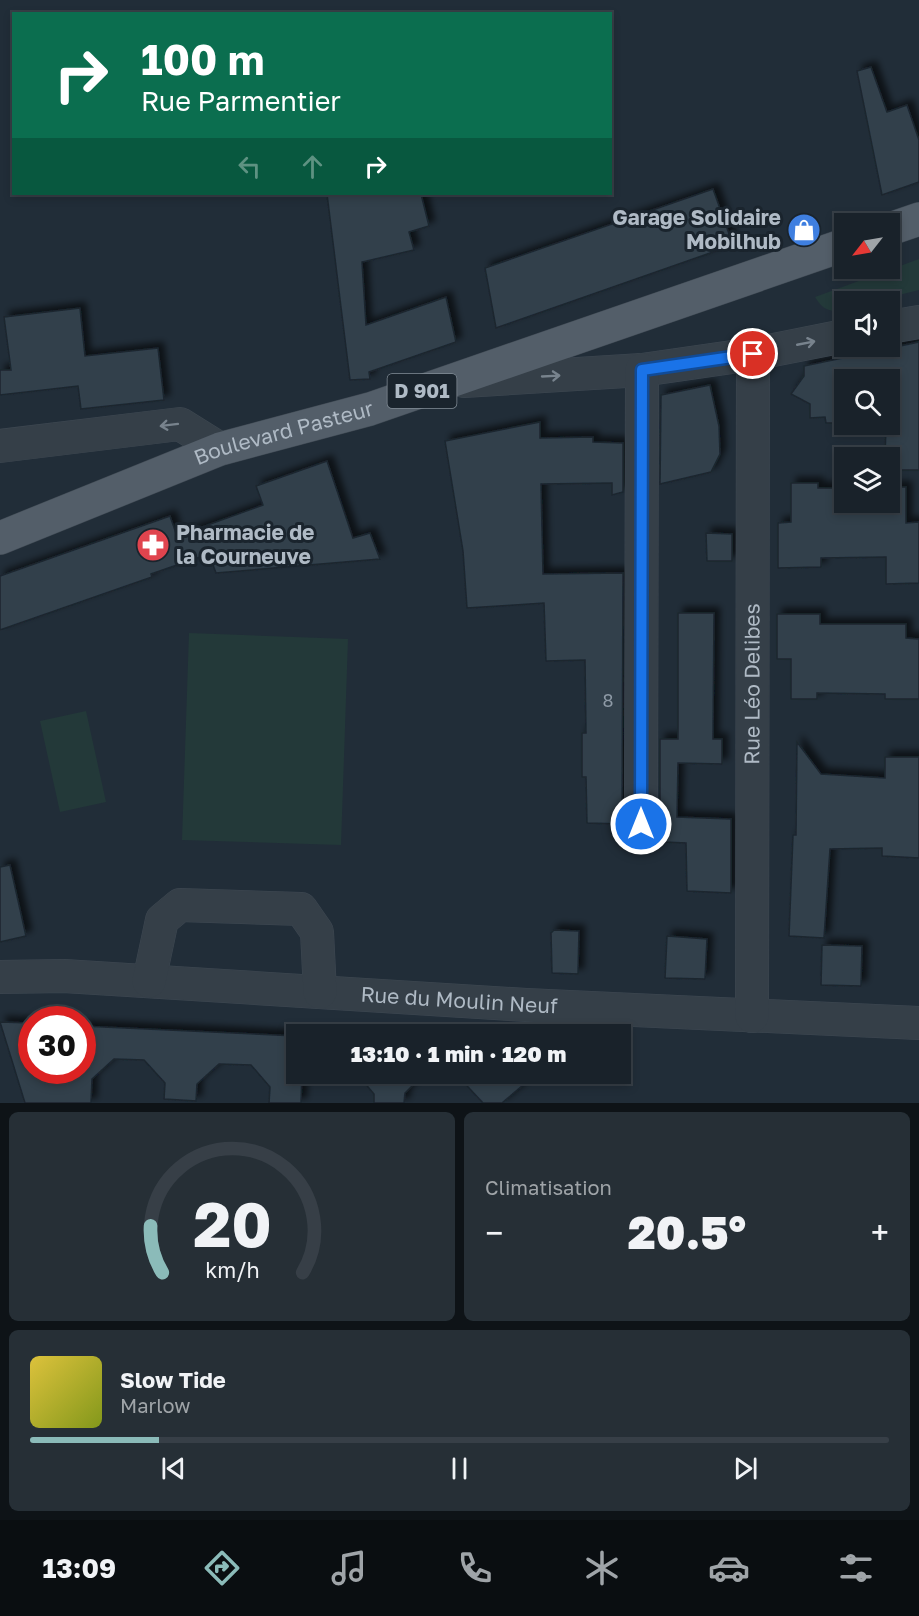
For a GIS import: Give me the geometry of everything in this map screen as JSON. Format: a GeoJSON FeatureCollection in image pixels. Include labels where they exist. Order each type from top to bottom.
{"type":"FeatureCollection","features":[{"type":"Feature","properties":{"kind":"main road"},"geometry":{"type":"LineString","coordinates":[[900,226],[919,219]]}},
{"type":"Feature","properties":{"kind":"main road","name":"Boulevard Pasteur"},"geometry":{"type":"LineString","coordinates":[[0,538],[220,449],[370,409],[834,248]]}},
{"type":"Feature","properties":{"kind":"street"},"geometry":{"type":"LineString","coordinates":[[900,325],[919,322]]}},
{"type":"Feature","properties":{"kind":"street"},"geometry":{"type":"LineString","coordinates":[[450,382],[642,370],[753,354],[834,338]]}},
{"type":"Feature","properties":{"kind":"street","name":"Rue Léo Delibes"},"geometry":{"type":"LineString","coordinates":[[752,1016],[753,354]]}},
{"type":"Feature","properties":{"kind":"street"},"geometry":{"type":"LineString","coordinates":[[641,824],[642,370]]}},
{"type":"Feature","properties":{"kind":"street"},"geometry":{"type":"LineString","coordinates":[[0,446],[180,424],[220,449]]}},
{"type":"Feature","properties":{"kind":"street"},"geometry":{"type":"LineString","coordinates":[[149,981],[162,920],[180,905],[301,909],[317,932],[320,992]]}},
{"type":"Feature","properties":{"kind":"street","name":"Rue du Moulin Neuf"},"geometry":{"type":"LineString","coordinates":[[0,977],[64,976],[752,1016],[919,1023]]}},
{"type":"Feature","properties":{"kind":"green space"},"geometry":{"type":"Polygon","coordinates":[[[919,259],[919,290],[900,295],[900,291],[834,291],[834,311],[824,308],[815,297],[864,279],[900,279],[900,266],[919,259]]]}},
{"type":"Feature","properties":{"kind":"green space"},"geometry":{"type":"Polygon","coordinates":[[[189,633],[348,639],[341,845],[182,840],[189,633]]]}},
{"type":"Feature","properties":{"kind":"green space"},"geometry":{"type":"Polygon","coordinates":[[[86,711],[106,802],[60,812],[40,721],[86,711]]]}},
{"type":"Feature","properties":{"kind":"building"},"geometry":{"type":"Polygon","coordinates":[[[871,67],[887,112],[907,105],[919,140],[919,182],[882,195],[857,71],[871,67]]]}},
{"type":"Feature","properties":{"kind":"building"},"geometry":{"type":"Polygon","coordinates":[[[713,189],[733,245],[496,328],[485,268],[713,189]]]}},
{"type":"Feature","properties":{"kind":"building"},"geometry":{"type":"Polygon","coordinates":[[[327,195],[421,195],[429,226],[409,232],[414,250],[362,262],[366,325],[446,297],[456,342],[369,372],[370,379],[350,380],[327,195]]]}},
{"type":"Feature","properties":{"kind":"building"},"geometry":{"type":"Polygon","coordinates":[[[80,308],[85,356],[158,348],[164,400],[81,409],[78,386],[0,395],[0,370],[11,370],[4,317],[80,308]]]}},
{"type":"Feature","properties":{"kind":"building"},"geometry":{"type":"Polygon","coordinates":[[[919,342],[919,470],[900,470],[900,447],[885,447],[886,435],[900,435],[900,369],[834,369],[834,423],[826,423],[825,417],[810,418],[810,404],[791,394],[804,376],[804,366],[847,357],[900,357],[900,346],[919,342]]]}},
{"type":"Feature","properties":{"kind":"building"},"geometry":{"type":"Polygon","coordinates":[[[710,385],[719,426],[720,454],[711,472],[660,484],[661,395],[710,385]]]}},
{"type":"Feature","properties":{"kind":"building"},"geometry":{"type":"Polygon","coordinates":[[[540,422],[540,438],[593,437],[593,442],[623,443],[623,492],[612,495],[612,483],[541,484],[543,574],[623,573],[622,824],[587,823],[586,777],[582,777],[582,733],[586,733],[585,660],[546,661],[544,603],[467,608],[463,551],[445,441],[540,422]]]}},
{"type":"Feature","properties":{"kind":"building"},"geometry":{"type":"Polygon","coordinates":[[[327,461],[353,538],[370,533],[380,559],[216,573],[209,554],[151,574],[152,577],[0,630],[0,576],[170,516],[177,536],[263,505],[256,486],[327,461]]]}},
{"type":"Feature","properties":{"kind":"building"},"geometry":{"type":"Polygon","coordinates":[[[791,483],[818,483],[818,488],[834,488],[834,513],[900,513],[900,487],[906,487],[906,523],[919,522],[919,583],[886,584],[886,557],[821,558],[821,567],[778,568],[778,523],[791,522],[791,483]]]}},
{"type":"Feature","properties":{"kind":"building"},"geometry":{"type":"Polygon","coordinates":[[[706,533],[732,534],[732,561],[707,561],[706,533]]]}},
{"type":"Feature","properties":{"kind":"building"},"geometry":{"type":"Polygon","coordinates":[[[678,613],[714,613],[713,739],[722,739],[722,764],[678,763],[677,817],[731,819],[731,893],[687,891],[686,843],[663,842],[663,824],[660,824],[660,739],[678,739],[678,613]]]}},
{"type":"Feature","properties":{"kind":"building"},"geometry":{"type":"Polygon","coordinates":[[[777,614],[820,614],[820,624],[906,624],[906,638],[919,639],[919,699],[885,699],[885,694],[817,693],[817,699],[791,699],[791,659],[777,659],[777,614]]]}},
{"type":"Feature","properties":{"kind":"building"},"geometry":{"type":"Polygon","coordinates":[[[797,742],[821,774],[885,778],[885,757],[919,757],[919,858],[882,856],[882,848],[830,849],[824,938],[789,936],[793,835],[796,835],[797,742]]]}},
{"type":"Feature","properties":{"kind":"building"},"geometry":{"type":"Polygon","coordinates":[[[10,865],[26,936],[0,942],[0,867],[10,865]]]}},
{"type":"Feature","properties":{"kind":"building"},"geometry":{"type":"Polygon","coordinates":[[[554,930],[579,931],[578,974],[552,973],[551,933],[554,930]]]}},
{"type":"Feature","properties":{"kind":"building"},"geometry":{"type":"Polygon","coordinates":[[[667,936],[707,939],[705,979],[665,978],[667,936]]]}},
{"type":"Feature","properties":{"kind":"building"},"geometry":{"type":"Polygon","coordinates":[[[822,945],[862,946],[861,986],[821,985],[822,945]]]}},
{"type":"Feature","properties":{"kind":"building"},"geometry":{"type":"Polygon","coordinates":[[[0,1022],[18,1023],[18,1080],[0,1022]]]}},
{"type":"Feature","properties":{"kind":"building"},"geometry":{"type":"Polygon","coordinates":[[[96,1027],[286,1035],[286,1084],[302,1084],[301,1103],[269,1103],[270,1087],[251,1065],[219,1064],[197,1084],[196,1101],[164,1099],[165,1083],[144,1060],[114,1059],[96,1075],[96,1027]]]}},
{"type":"Feature","properties":{"kind":"building"},"geometry":{"type":"Polygon","coordinates":[[[19,1084],[92,1084],[91,1103],[25,1103],[19,1084]]]}},
{"type":"Feature","properties":{"kind":"building"},"geometry":{"type":"Polygon","coordinates":[[[366,1084],[414,1084],[405,1093],[404,1103],[374,1103],[374,1094],[366,1084]]]}},
{"type":"Feature","properties":{"kind":"building"},"geometry":{"type":"Polygon","coordinates":[[[465,1084],[524,1084],[502,1103],[483,1103],[465,1084]]]}},
{"type":"Feature","properties":{"kind":"place","name":"Garage Solidaire Mobilhub"},"geometry":{"type":"Point","coordinates":[804,230]}},
{"type":"Feature","properties":{"kind":"place","name":"Pharmacie de la Courneuve"},"geometry":{"type":"Point","coordinates":[153,545]}},
{"type":"Feature","properties":{"kind":"route"},"geometry":{"type":"LineString","coordinates":[[641,824],[642,370],[753,354]]}}]}
